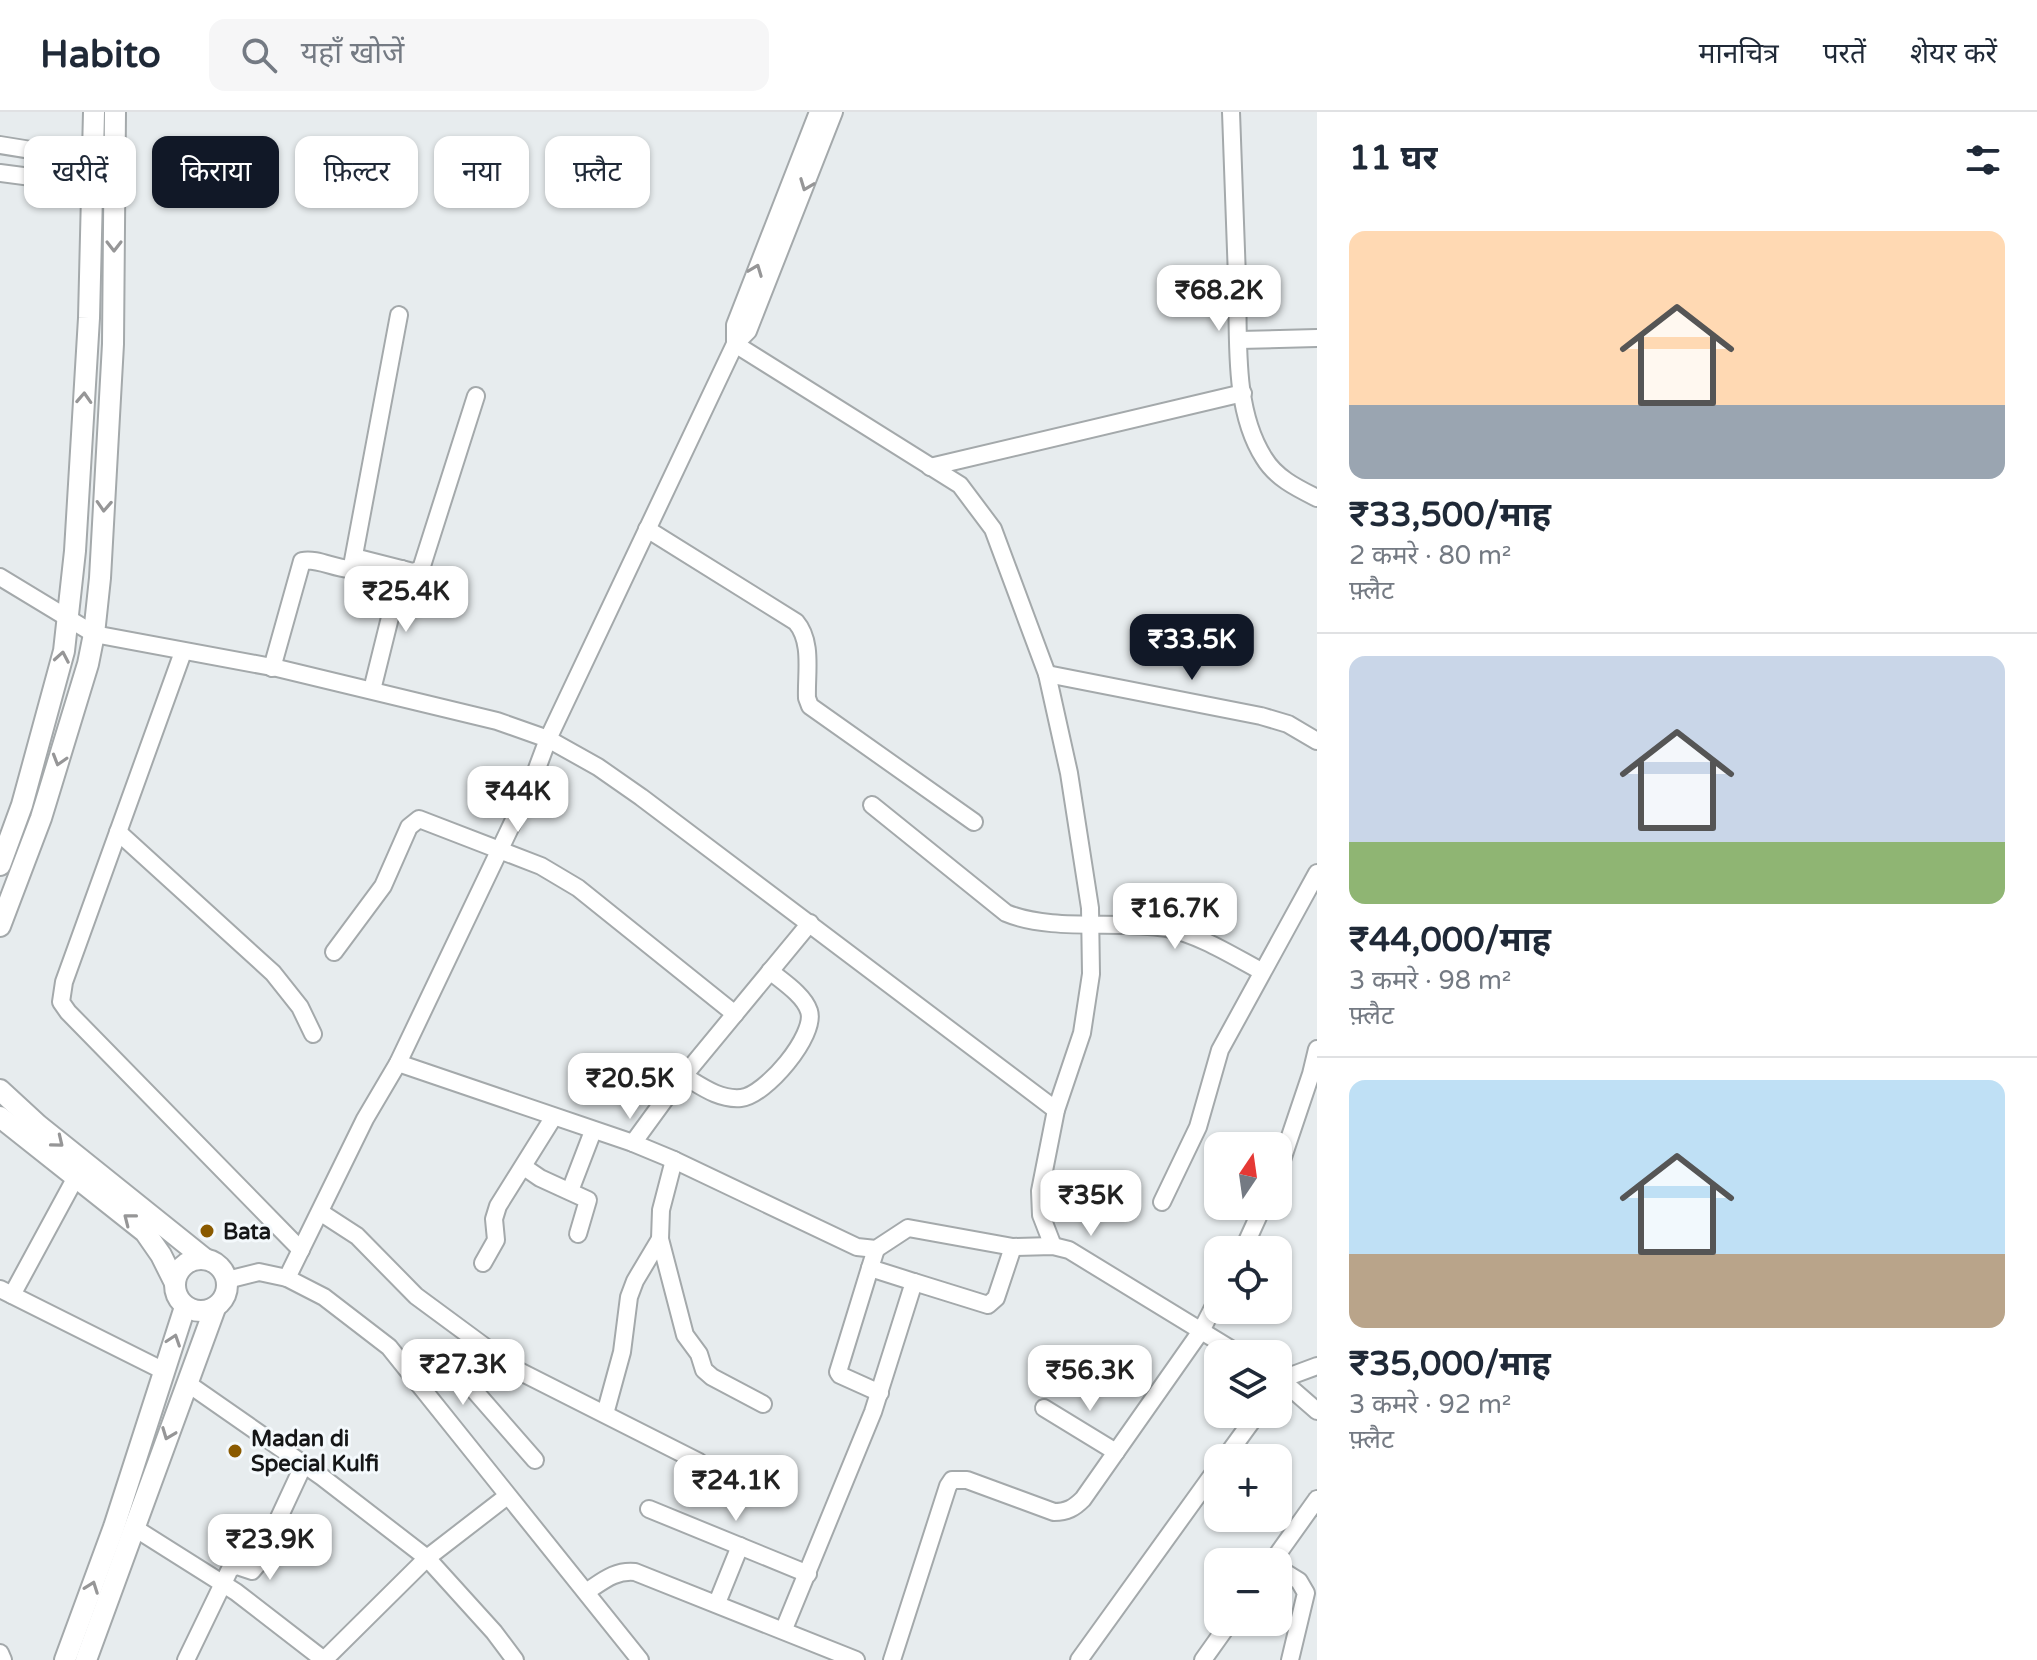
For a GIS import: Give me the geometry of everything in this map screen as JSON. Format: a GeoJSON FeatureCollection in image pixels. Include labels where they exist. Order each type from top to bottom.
{"type":"FeatureCollection","features":[{"type":"Feature","properties":{"kind":"main road"},"geometry":{"type":"LineString","coordinates":[[93,136],[94,112]]}},
{"type":"Feature","properties":{"kind":"main road"},"geometry":{"type":"LineString","coordinates":[[115,112],[115,136]]}},
{"type":"Feature","properties":{"kind":"main road"},"geometry":{"type":"LineString","coordinates":[[0,865],[22,805],[64,651],[76,536],[89,318],[92,208]]}},
{"type":"Feature","properties":{"kind":"main road"},"geometry":{"type":"LineString","coordinates":[[0,926],[41,818],[88,664],[94,634],[113,344],[115,208]]}},
{"type":"Feature","properties":{"kind":"main road"},"geometry":{"type":"LineString","coordinates":[[0,1090],[38,1125],[222,1270],[227,1280],[223,1300],[215,1308],[86,1660]]}},
{"type":"Feature","properties":{"kind":"main road"},"geometry":{"type":"LineString","coordinates":[[0,1117],[145,1232],[161,1255],[174,1281],[177,1298],[185,1307],[205,1311],[215,1308]]}},
{"type":"Feature","properties":{"kind":"main road"},"geometry":{"type":"LineString","coordinates":[[174,1281],[185,1264],[205,1259]]}},
{"type":"Feature","properties":{"kind":"main road"},"geometry":{"type":"LineString","coordinates":[[65,1660],[114,1527],[185,1307]]}},
{"type":"Feature","properties":{"kind":"street"},"geometry":{"type":"LineString","coordinates":[[735,344],[735,325],[818,112]]}},
{"type":"Feature","properties":{"kind":"street"},"geometry":{"type":"LineString","coordinates":[[287,1278],[365,1119],[398,1063],[735,344],[748,331],[834,112]]}},
{"type":"Feature","properties":{"kind":"street"},"geometry":{"type":"LineString","coordinates":[[1231,112],[1243,393],[1251,428],[1264,459],[1284,481],[1317,498]]}},
{"type":"Feature","properties":{"kind":"street"},"geometry":{"type":"LineString","coordinates":[[0,145],[24,149]]}},
{"type":"Feature","properties":{"kind":"street"},"geometry":{"type":"LineString","coordinates":[[0,173],[24,177]]}},
{"type":"Feature","properties":{"kind":"street"},"geometry":{"type":"LineString","coordinates":[[272,668],[302,561],[306,559],[349,569],[354,557],[399,315]]}},
{"type":"Feature","properties":{"kind":"street"},"geometry":{"type":"LineString","coordinates":[[1239,340],[1317,338]]}},
{"type":"Feature","properties":{"kind":"street"},"geometry":{"type":"LineString","coordinates":[[735,344],[960,485],[993,529],[1047,674],[1069,773],[1090,908],[1091,974],[1082,1033],[1056,1110],[1040,1207],[1053,1246]]}},
{"type":"Feature","properties":{"kind":"street"},"geometry":{"type":"LineString","coordinates":[[930,467],[1243,393]]}},
{"type":"Feature","properties":{"kind":"street"},"geometry":{"type":"LineString","coordinates":[[354,557],[418,572],[424,566],[476,396]]}},
{"type":"Feature","properties":{"kind":"street"},"geometry":{"type":"LineString","coordinates":[[647,529],[796,622],[803,631],[806,644],[807,698],[810,706],[974,822]]}},
{"type":"Feature","properties":{"kind":"street"},"geometry":{"type":"LineString","coordinates":[[372,690],[402,569]]}},
{"type":"Feature","properties":{"kind":"street"},"geometry":{"type":"LineString","coordinates":[[0,577],[94,634],[372,690],[445,707],[548,739],[598,767],[641,797],[1056,1110]]}},
{"type":"Feature","properties":{"kind":"street"},"geometry":{"type":"LineString","coordinates":[[183,652],[64,982],[61,1002],[301,1250]]}},
{"type":"Feature","properties":{"kind":"street"},"geometry":{"type":"LineString","coordinates":[[1047,674],[1261,716],[1288,724],[1317,741]]}},
{"type":"Feature","properties":{"kind":"street"},"geometry":{"type":"LineString","coordinates":[[872,805],[1006,913],[1021,918],[1182,932],[1261,971]]}},
{"type":"Feature","properties":{"kind":"street"},"geometry":{"type":"LineString","coordinates":[[334,952],[383,886],[413,822],[419,819],[541,866],[578,888],[735,1014]]}},
{"type":"Feature","properties":{"kind":"street"},"geometry":{"type":"LineString","coordinates":[[118,832],[273,973],[300,1007],[313,1034]]}},
{"type":"Feature","properties":{"kind":"street"},"geometry":{"type":"LineString","coordinates":[[1162,1202],[1198,1127],[1220,1050],[1317,873]]}},
{"type":"Feature","properties":{"kind":"street"},"geometry":{"type":"LineString","coordinates":[[633,1143],[810,923]]}},
{"type":"Feature","properties":{"kind":"street"},"geometry":{"type":"LineString","coordinates":[[684,1076],[713,1093],[741,1098],[752,1096],[764,1088],[804,1036],[810,1013],[804,1002],[770,971]]}},
{"type":"Feature","properties":{"kind":"street"},"geometry":{"type":"LineString","coordinates":[[1291,1132],[1317,1049]]}},
{"type":"Feature","properties":{"kind":"street"},"geometry":{"type":"LineString","coordinates":[[398,1063],[633,1143],[857,1247],[876,1249]]}},
{"type":"Feature","properties":{"kind":"street"},"geometry":{"type":"LineString","coordinates":[[483,1263],[496,1240],[494,1219],[498,1206],[553,1118]]}},
{"type":"Feature","properties":{"kind":"street"},"geometry":{"type":"LineString","coordinates":[[570,1191],[593,1131]]}},
{"type":"Feature","properties":{"kind":"street"},"geometry":{"type":"LineString","coordinates":[[674,1160],[661,1210],[660,1239],[685,1335],[699,1354],[704,1370],[763,1404]]}},
{"type":"Feature","properties":{"kind":"street"},"geometry":{"type":"LineString","coordinates":[[524,1167],[540,1178],[588,1200],[578,1234]]}},
{"type":"Feature","properties":{"kind":"street"},"geometry":{"type":"LineString","coordinates":[[76,1177],[6,1292],[164,1371]]}},
{"type":"Feature","properties":{"kind":"street"},"geometry":{"type":"LineString","coordinates":[[320,1212],[357,1236],[416,1296],[515,1369],[699,1462]]}},
{"type":"Feature","properties":{"kind":"street"},"geometry":{"type":"LineString","coordinates":[[880,1393],[838,1372],[876,1249],[908,1228],[1013,1247],[1053,1246],[1084,1257],[1216,1340]]}},
{"type":"Feature","properties":{"kind":"street"},"geometry":{"type":"LineString","coordinates":[[605,1414],[622,1352],[629,1297],[660,1239]]}},
{"type":"Feature","properties":{"kind":"street"},"geometry":{"type":"LineString","coordinates":[[870,1268],[988,1305],[996,1298],[1013,1247]]}},
{"type":"Feature","properties":{"kind":"street"},"geometry":{"type":"LineString","coordinates":[[227,1280],[259,1272],[287,1278],[324,1297],[389,1347],[506,1497],[640,1660]]}},
{"type":"Feature","properties":{"kind":"street"},"geometry":{"type":"LineString","coordinates":[[784,1629],[880,1393],[914,1282]]}},
{"type":"Feature","properties":{"kind":"street"},"geometry":{"type":"LineString","coordinates":[[892,1660],[952,1480],[967,1480],[1054,1512],[1065,1512],[1083,1499],[1205,1324]]}},
{"type":"Feature","properties":{"kind":"street"},"geometry":{"type":"LineString","coordinates":[[484,1347],[467,1366],[466,1381],[535,1460]]}},
{"type":"Feature","properties":{"kind":"street"},"geometry":{"type":"LineString","coordinates":[[1292,1374],[1317,1362]]}},
{"type":"Feature","properties":{"kind":"street"},"geometry":{"type":"LineString","coordinates":[[187,1383],[304,1464],[427,1558],[515,1660]]}},
{"type":"Feature","properties":{"kind":"street"},"geometry":{"type":"LineString","coordinates":[[1292,1391],[1317,1411]]}},
{"type":"Feature","properties":{"kind":"street"},"geometry":{"type":"LineString","coordinates":[[1044,1408],[1116,1452]]}},
{"type":"Feature","properties":{"kind":"street"},"geometry":{"type":"LineString","coordinates":[[186,1660],[221,1583],[233,1566],[252,1571],[257,1565],[304,1464]]}},
{"type":"Feature","properties":{"kind":"street"},"geometry":{"type":"LineString","coordinates":[[1079,1660],[1204,1486]]}},
{"type":"Feature","properties":{"kind":"street"},"geometry":{"type":"LineString","coordinates":[[133,1527],[221,1583],[324,1660],[427,1558],[506,1497]]}},
{"type":"Feature","properties":{"kind":"street"},"geometry":{"type":"LineString","coordinates":[[1282,1548],[1317,1499]]}},
{"type":"Feature","properties":{"kind":"street"},"geometry":{"type":"LineString","coordinates":[[649,1509],[808,1574]]}},
{"type":"Feature","properties":{"kind":"street"},"geometry":{"type":"LineString","coordinates":[[717,1603],[740,1546]]}},
{"type":"Feature","properties":{"kind":"street"},"geometry":{"type":"LineString","coordinates":[[586,1592],[622,1570],[650,1576],[856,1660]]}},
{"type":"Feature","properties":{"kind":"street"},"geometry":{"type":"LineString","coordinates":[[1290,1660],[1306,1593],[1299,1581],[1292,1577]]}},
{"type":"Feature","properties":{"kind":"street"},"geometry":{"type":"LineString","coordinates":[[1203,1660],[1220,1636]]}},
{"type":"Feature","properties":{"kind":"street"},"geometry":{"type":"LineString","coordinates":[[0,1653],[3,1660]]}},
{"type":"Feature","properties":{"kind":"place","name":"Bata"},"geometry":{"type":"Point","coordinates":[207,1231]}},
{"type":"Feature","properties":{"kind":"place","name":"Madan di Special Kulfi"},"geometry":{"type":"Point","coordinates":[235,1451]}}]}
